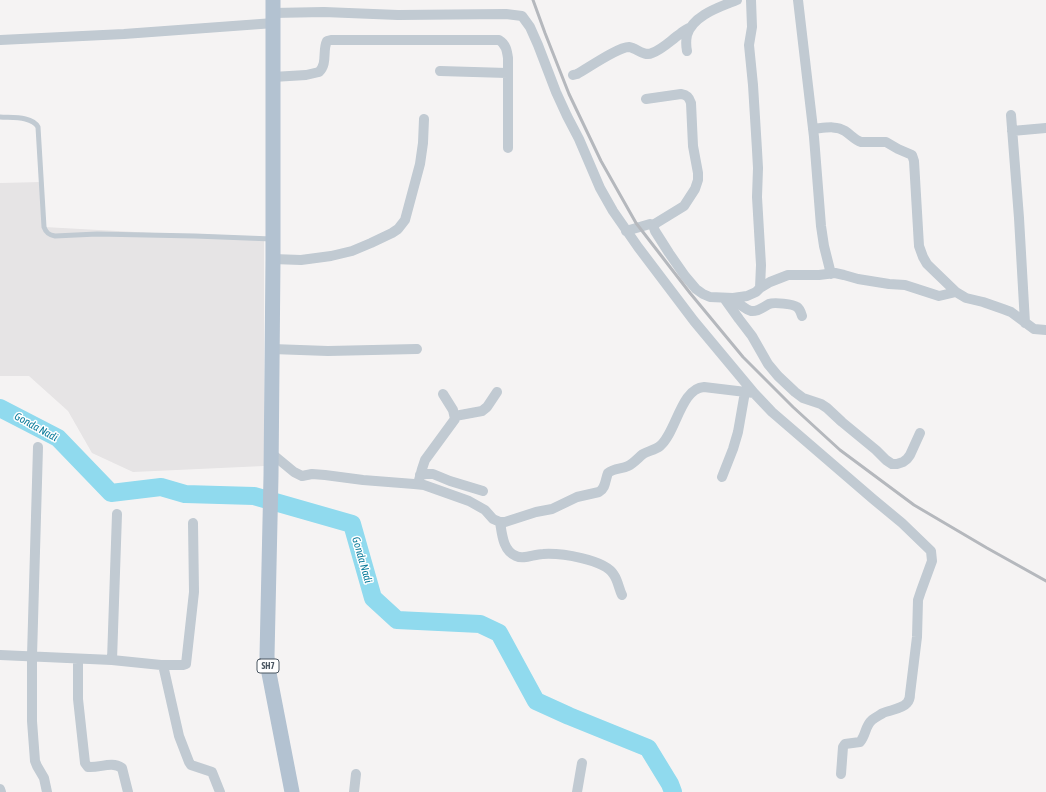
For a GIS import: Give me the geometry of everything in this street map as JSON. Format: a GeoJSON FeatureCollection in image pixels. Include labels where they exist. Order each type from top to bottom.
{"type":"FeatureCollection","features":[{"type":"Feature","properties":{"kind":"main road"},"geometry":{"type":"LineString","coordinates":[[271,453],[273,12]]}},
{"type":"Feature","properties":{"kind":"main road","name":"SH7"},"geometry":{"type":"LineString","coordinates":[[271,453],[267,656],[292,792]]}},
{"type":"Feature","properties":{"kind":"street"},"geometry":{"type":"LineString","coordinates":[[687,51],[687,35],[691,27],[700,17],[715,8],[737,0]]}},
{"type":"Feature","properties":{"kind":"street"},"geometry":{"type":"LineString","coordinates":[[751,0],[752,27],[749,53],[753,85],[758,162],[757,197],[761,266],[760,288]]}},
{"type":"Feature","properties":{"kind":"street"},"geometry":{"type":"LineString","coordinates":[[798,0],[814,128],[821,226],[831,274]]}},
{"type":"Feature","properties":{"kind":"street"},"geometry":{"type":"LineString","coordinates":[[0,40],[124,34],[273,12],[324,12],[398,15],[506,14],[522,16],[530,27],[556,92],[579,139],[600,188],[613,211],[626,231],[701,331],[718,349],[750,393],[872,499],[902,523],[931,551],[932,562],[918,600],[917,637],[908,702],[902,707],[883,713],[868,724],[860,742],[845,744],[843,747],[841,774]]}},
{"type":"Feature","properties":{"kind":"street"},"geometry":{"type":"LineString","coordinates":[[573,76],[623,48],[630,47],[645,54],[654,53],[691,27]]}},
{"type":"Feature","properties":{"kind":"street"},"geometry":{"type":"LineString","coordinates":[[273,77],[306,75],[319,72],[324,65],[325,44],[327,41],[499,40],[503,42],[508,58],[508,148]]}},
{"type":"Feature","properties":{"kind":"street"},"geometry":{"type":"LineString","coordinates":[[440,71],[507,73]]}},
{"type":"Feature","properties":{"kind":"street"},"geometry":{"type":"LineString","coordinates":[[626,231],[650,224],[653,225],[684,206],[695,189],[698,180],[691,103],[689,98],[686,95],[681,94],[646,99]]}},
{"type":"Feature","properties":{"kind":"street"},"geometry":{"type":"LineString","coordinates":[[1011,115],[1025,323]]}},
{"type":"Feature","properties":{"kind":"street"},"geometry":{"type":"LineString","coordinates":[[273,259],[301,260],[331,256],[352,251],[371,244],[398,229],[405,220],[420,164],[424,119]]}},
{"type":"Feature","properties":{"kind":"street"},"geometry":{"type":"LineString","coordinates":[[814,128],[834,127],[843,130],[858,141],[886,142],[912,155],[914,162],[919,246],[927,264],[956,292],[966,298],[984,302],[1011,312],[1034,329],[1046,330]]}},
{"type":"Feature","properties":{"kind":"street"},"geometry":{"type":"LineString","coordinates":[[1012,131],[1046,128]]}},
{"type":"Feature","properties":{"kind":"street"},"geometry":{"type":"LineString","coordinates":[[653,225],[655,231],[685,276],[696,289],[710,297],[728,298],[747,296],[756,292],[770,282],[788,275],[818,275],[835,273],[889,284],[905,285],[939,296],[956,292]]}},
{"type":"Feature","properties":{"kind":"street"},"geometry":{"type":"LineString","coordinates":[[728,298],[752,311],[772,303],[796,307],[799,309],[802,316]]}},
{"type":"Feature","properties":{"kind":"street"},"geometry":{"type":"LineString","coordinates":[[728,298],[739,319],[752,336],[768,364],[778,376],[803,398],[821,404],[827,408],[886,460],[892,464],[897,464],[907,459],[920,433]]}},
{"type":"Feature","properties":{"kind":"street"},"geometry":{"type":"LineString","coordinates":[[272,349],[328,351],[417,349]]}},
{"type":"Feature","properties":{"kind":"street"},"geometry":{"type":"LineString","coordinates":[[419,480],[424,485],[469,501],[485,510],[493,519],[500,522],[505,522],[536,512],[552,509],[569,500],[602,490],[604,488],[608,473],[629,466],[643,454],[660,446],[672,429],[688,396],[699,387],[750,393]]}},
{"type":"Feature","properties":{"kind":"street"},"geometry":{"type":"LineString","coordinates":[[455,416],[482,411],[488,407],[497,392]]}},
{"type":"Feature","properties":{"kind":"street"},"geometry":{"type":"LineString","coordinates":[[722,477],[733,449],[750,393]]}},
{"type":"Feature","properties":{"kind":"street"},"geometry":{"type":"LineString","coordinates":[[419,480],[426,460],[455,419],[453,410],[443,394]]}},
{"type":"Feature","properties":{"kind":"street"},"geometry":{"type":"LineString","coordinates":[[38,447],[32,656],[32,721],[35,761],[44,778],[47,792]]}},
{"type":"Feature","properties":{"kind":"street"},"geometry":{"type":"LineString","coordinates":[[271,453],[294,472],[302,476],[312,474],[363,480],[419,480],[426,474],[433,474],[483,491]]}},
{"type":"Feature","properties":{"kind":"street"},"geometry":{"type":"LineString","coordinates":[[112,660],[116,514]]}},
{"type":"Feature","properties":{"kind":"street"},"geometry":{"type":"LineString","coordinates":[[500,522],[505,545],[514,556],[524,558],[542,554],[560,555],[596,562],[614,575],[622,595]]}},
{"type":"Feature","properties":{"kind":"street"},"geometry":{"type":"LineString","coordinates":[[0,655],[112,660],[163,665],[186,664],[194,592],[193,523]]}},
{"type":"Feature","properties":{"kind":"street"},"geometry":{"type":"LineString","coordinates":[[78,659],[78,699],[85,763],[88,767],[112,764],[122,768],[128,792]]}},
{"type":"Feature","properties":{"kind":"street"},"geometry":{"type":"LineString","coordinates":[[163,665],[179,736],[189,762],[191,765],[212,772],[220,792]]}},
{"type":"Feature","properties":{"kind":"street"},"geometry":{"type":"LineString","coordinates":[[577,792],[582,763]]}},
{"type":"Feature","properties":{"kind":"street"},"geometry":{"type":"LineString","coordinates":[[354,792],[356,774]]}},
{"type":"Feature","properties":{"kind":"lane"},"geometry":{"type":"LineString","coordinates":[[0,117],[30,120],[36,123],[38,127],[44,227],[45,231],[50,235],[97,234],[187,236],[273,240]]}},
{"type":"Feature","properties":{"kind":"shaded area"},"geometry":{"type":"Polygon","coordinates":[[[42,182],[44,227],[264,239],[264,466],[133,472],[92,453],[68,411],[29,376],[0,376],[0,183],[42,182]]]}},
{"type":"Feature","properties":{"kind":"waterway","name":"Gonda Nadi"},"geometry":{"type":"LineString","coordinates":[[0,408],[58,438],[111,493],[161,487],[185,494],[254,496],[352,524],[373,598],[397,620],[480,624],[499,633],[536,701],[648,748],[670,784],[673,792]]}},
{"type":"Feature","properties":{"kind":"railway"},"geometry":{"type":"LineString","coordinates":[[533,0],[569,94],[601,161],[636,223],[690,293],[743,357],[793,407],[840,450],[914,505],[1046,581]]}}]}
